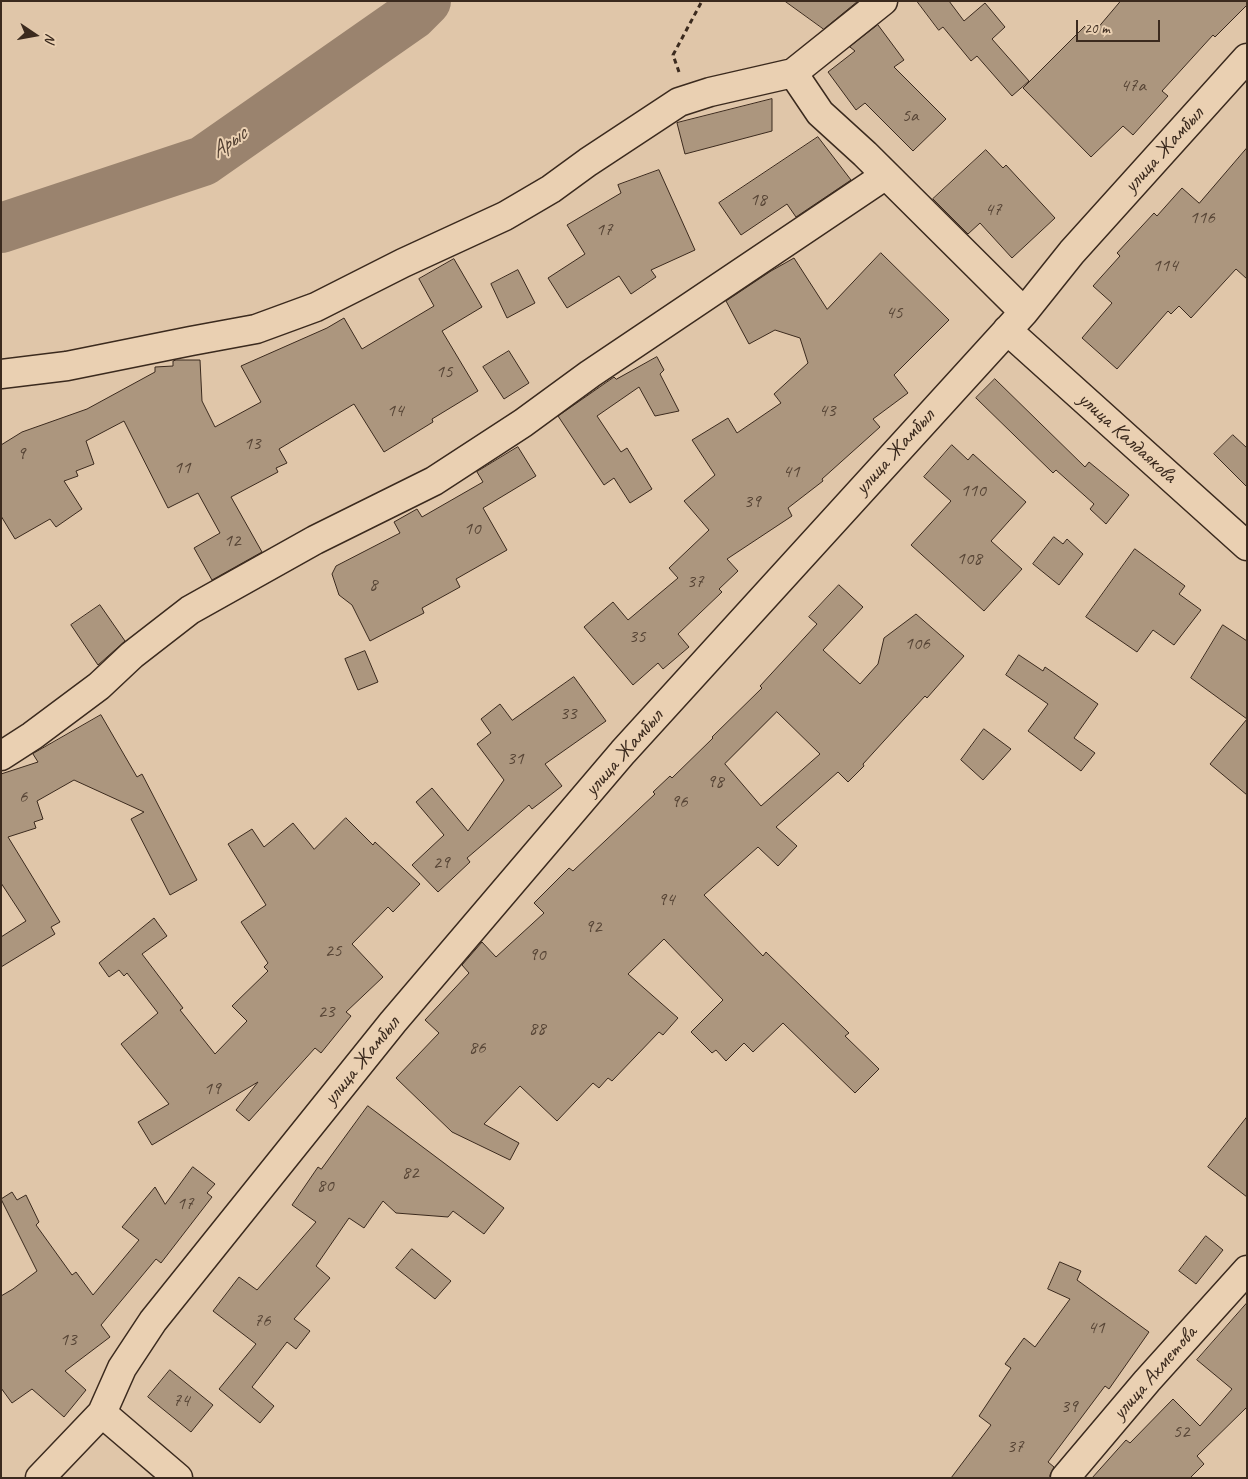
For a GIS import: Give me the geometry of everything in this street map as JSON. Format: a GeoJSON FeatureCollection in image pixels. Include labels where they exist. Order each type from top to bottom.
{"type":"FeatureCollection","features":[{"type":"Feature","properties":{"kind":"street"},"geometry":{"type":"LineString","coordinates":[[1,374],[67,366],[256,329],[316,307],[403,263],[505,216],[551,189],[588,162],[679,102],[710,92],[793,73],[883,1]]}},
{"type":"Feature","properties":{"kind":"street","name":"улица Жамбыл"},"geometry":{"type":"LineString","coordinates":[[40,1478],[102,1412],[122,1368],[153,1321],[393,1022],[623,752],[1016,321],[1072,252],[1247,58]]}},
{"type":"Feature","properties":{"kind":"street","name":"улица Калдаякова"},"geometry":{"type":"LineString","coordinates":[[793,73],[820,113],[886,175],[1016,321],[1247,546]]}},
{"type":"Feature","properties":{"kind":"street"},"geometry":{"type":"LineString","coordinates":[[1,756],[32,736],[98,686],[132,655],[190,610],[315,540],[434,482],[524,423],[598,368],[886,175]]}},
{"type":"Feature","properties":{"kind":"street","name":"улица Ахметова"},"geometry":{"type":"LineString","coordinates":[[1065,1478],[1147,1381],[1247,1270]]}},
{"type":"Feature","properties":{"kind":"street"},"geometry":{"type":"LineString","coordinates":[[102,1412],[178,1478]]}},
{"type":"Feature","properties":{"kind":"path"},"geometry":{"type":"LineString","coordinates":[[702,1],[674,55],[682,82],[710,92]]}},
{"type":"Feature","properties":{"kind":"building"},"geometry":{"type":"Polygon","coordinates":[[[785,1],[858,1],[824,29],[785,1]]]}},
{"type":"Feature","properties":{"kind":"building"},"geometry":{"type":"Polygon","coordinates":[[[917,1],[949,1],[964,21],[985,3],[1005,27],[992,39],[1029,81],[1012,96],[977,56],[971,61],[943,27],[939,30],[917,1]]]}},
{"type":"Feature","properties":{"kind":"building"},"geometry":{"type":"Polygon","coordinates":[[[1121,1],[1247,1],[1247,5],[1215,37],[1213,35],[1162,91],[1168,96],[1133,135],[1123,126],[1091,157],[1023,88],[1086,25],[1093,33],[1121,1]]]}},
{"type":"Feature","properties":{"kind":"building"},"geometry":{"type":"Polygon","coordinates":[[[878,25],[904,60],[894,67],[946,119],[913,151],[865,103],[856,110],[828,72],[855,51],[850,47],[878,25]]]}},
{"type":"Feature","properties":{"kind":"building"},"geometry":{"type":"Polygon","coordinates":[[[772,99],[772,131],[685,154],[677,123],[772,99]]]}},
{"type":"Feature","properties":{"kind":"building"},"geometry":{"type":"Polygon","coordinates":[[[818,137],[851,180],[796,217],[787,204],[741,235],[719,203],[818,137]]]}},
{"type":"Feature","properties":{"kind":"building"},"geometry":{"type":"Polygon","coordinates":[[[1247,148],[1247,279],[1236,269],[1191,318],[1179,306],[1171,314],[1168,311],[1117,369],[1082,338],[1112,303],[1093,286],[1120,256],[1117,253],[1154,213],[1157,216],[1182,188],[1199,203],[1247,148]]]}},
{"type":"Feature","properties":{"kind":"building"},"geometry":{"type":"Polygon","coordinates":[[[986,150],[1003,168],[1006,165],[1055,218],[1012,258],[980,223],[968,234],[933,199],[986,150]]]}},
{"type":"Feature","properties":{"kind":"building"},"geometry":{"type":"Polygon","coordinates":[[[659,170],[695,250],[651,270],[656,277],[631,294],[619,276],[567,308],[548,278],[585,254],[567,225],[621,193],[618,185],[659,170]]]}},
{"type":"Feature","properties":{"kind":"building"},"geometry":{"type":"Polygon","coordinates":[[[881,253],[949,320],[894,375],[908,393],[873,419],[880,427],[822,479],[823,481],[788,508],[792,516],[727,559],[738,571],[719,589],[722,592],[678,634],[689,647],[663,669],[658,663],[633,685],[584,627],[613,602],[628,620],[678,578],[669,568],[709,530],[684,501],[715,475],[692,440],[728,418],[737,433],[781,403],[774,394],[808,363],[800,338],[775,330],[749,344],[726,301],[794,258],[827,309],[881,253]]]}},
{"type":"Feature","properties":{"kind":"building"},"geometry":{"type":"Polygon","coordinates":[[[454,259],[482,307],[442,331],[478,391],[432,419],[433,422],[384,452],[354,404],[279,449],[287,463],[276,468],[278,472],[231,497],[262,552],[212,580],[194,548],[220,533],[198,493],[168,508],[124,421],[86,441],[94,464],[76,471],[78,476],[64,481],[82,509],[56,527],[50,519],[15,539],[1,516],[1,445],[22,432],[87,409],[155,372],[155,367],[173,366],[173,361],[176,360],[200,360],[202,401],[215,427],[261,402],[241,366],[327,328],[344,318],[362,349],[434,306],[419,279],[454,259]]]}},
{"type":"Feature","properties":{"kind":"building"},"geometry":{"type":"Polygon","coordinates":[[[518,270],[535,303],[507,318],[491,284],[518,270]]]}},
{"type":"Feature","properties":{"kind":"building"},"geometry":{"type":"Polygon","coordinates":[[[509,351],[529,383],[504,399],[483,367],[509,351]]]}},
{"type":"Feature","properties":{"kind":"building"},"geometry":{"type":"Polygon","coordinates":[[[657,357],[664,370],[660,374],[679,411],[655,416],[639,387],[597,416],[621,452],[627,448],[652,489],[630,503],[614,478],[604,485],[558,416],[614,377],[616,379],[657,357]]]}},
{"type":"Feature","properties":{"kind":"building"},"geometry":{"type":"Polygon","coordinates":[[[995,379],[1085,467],[1089,462],[1129,495],[1106,524],[1090,509],[1094,504],[1056,470],[1053,473],[976,398],[995,379]]]}},
{"type":"Feature","properties":{"kind":"building"},"geometry":{"type":"Polygon","coordinates":[[[1233,435],[1247,448],[1247,487],[1214,454],[1233,435]]]}},
{"type":"Feature","properties":{"kind":"building"},"geometry":{"type":"Polygon","coordinates":[[[952,445],[968,460],[973,454],[1026,502],[991,541],[1022,569],[984,611],[911,545],[951,501],[924,477],[952,445]]]}},
{"type":"Feature","properties":{"kind":"building"},"geometry":{"type":"Polygon","coordinates":[[[518,447],[536,476],[483,508],[507,550],[456,579],[460,587],[422,608],[424,613],[370,641],[352,605],[339,595],[332,574],[336,566],[400,533],[394,522],[417,509],[422,517],[483,482],[477,472],[518,447]]]}},
{"type":"Feature","properties":{"kind":"building"},"geometry":{"type":"Polygon","coordinates":[[[1054,537],[1063,544],[1067,539],[1083,554],[1059,585],[1033,564],[1054,537]]]}},
{"type":"Feature","properties":{"kind":"building"},"geometry":{"type":"Polygon","coordinates":[[[1135,549],[1185,586],[1179,594],[1201,610],[1174,645],[1153,630],[1137,652],[1086,617],[1135,549]]]}},
{"type":"Feature","properties":{"kind":"building"},"geometry":{"type":"Polygon","coordinates":[[[839,585],[863,607],[823,650],[860,684],[878,664],[884,638],[916,614],[964,656],[927,698],[925,696],[848,782],[838,772],[776,827],[797,846],[778,866],[758,847],[704,895],[763,956],[766,952],[849,1033],[845,1036],[879,1069],[855,1093],[783,1023],[753,1052],[744,1043],[726,1061],[716,1050],[712,1053],[691,1032],[723,1000],[664,939],[628,974],[678,1018],[663,1035],[659,1032],[612,1081],[608,1078],[599,1088],[593,1083],[557,1121],[520,1086],[484,1124],[519,1143],[510,1160],[452,1132],[396,1078],[439,1033],[425,1020],[469,973],[462,965],[482,942],[496,957],[544,913],[534,903],[569,868],[573,871],[655,794],[653,792],[670,776],[672,778],[762,688],[760,686],[817,624],[809,617],[839,585]],[[777,712],[725,764],[761,806],[820,754],[777,712]]]}},
{"type":"Feature","properties":{"kind":"building"},"geometry":{"type":"Polygon","coordinates":[[[100,605],[125,641],[98,665],[71,625],[100,605]]]}},
{"type":"Feature","properties":{"kind":"building"},"geometry":{"type":"Polygon","coordinates":[[[1223,625],[1247,641],[1247,719],[1191,678],[1223,625]]]}},
{"type":"Feature","properties":{"kind":"building"},"geometry":{"type":"Polygon","coordinates":[[[365,651],[378,682],[358,690],[345,659],[365,651]]]}},
{"type":"Feature","properties":{"kind":"building"},"geometry":{"type":"Polygon","coordinates":[[[1019,655],[1043,671],[1045,667],[1098,704],[1074,738],[1095,753],[1081,771],[1028,731],[1048,704],[1006,675],[1019,655]]]}},
{"type":"Feature","properties":{"kind":"building"},"geometry":{"type":"Polygon","coordinates":[[[574,677],[606,721],[545,764],[562,786],[532,809],[529,805],[467,858],[470,862],[438,892],[412,865],[444,835],[416,802],[432,788],[468,831],[504,780],[477,744],[491,733],[481,719],[500,704],[512,720],[574,677]]]}},
{"type":"Feature","properties":{"kind":"building"},"geometry":{"type":"Polygon","coordinates":[[[101,715],[137,777],[142,774],[197,880],[170,895],[131,819],[144,812],[74,780],[37,801],[43,819],[34,822],[36,828],[8,837],[60,922],[51,927],[55,934],[1,967],[1,937],[26,921],[1,883],[1,774],[38,762],[33,754],[101,715]]]}},
{"type":"Feature","properties":{"kind":"building"},"geometry":{"type":"Polygon","coordinates":[[[1247,719],[1247,795],[1210,764],[1247,719]]]}},
{"type":"Feature","properties":{"kind":"building"},"geometry":{"type":"Polygon","coordinates":[[[984,729],[1011,749],[983,780],[961,760],[984,729]]]}},
{"type":"Feature","properties":{"kind":"building"},"geometry":{"type":"Polygon","coordinates":[[[346,818],[373,845],[375,842],[420,884],[393,912],[388,907],[352,944],[383,977],[346,1012],[351,1016],[321,1053],[315,1048],[249,1121],[236,1110],[258,1082],[152,1145],[138,1122],[169,1104],[121,1044],[158,1013],[127,973],[124,976],[119,970],[109,977],[99,963],[154,918],[167,936],[142,954],[183,1008],[180,1010],[215,1054],[247,1021],[232,1006],[268,971],[264,967],[268,963],[241,922],[266,905],[228,844],[252,829],[264,847],[293,823],[314,849],[346,818]]]}},
{"type":"Feature","properties":{"kind":"building"},"geometry":{"type":"Polygon","coordinates":[[[368,1106],[504,1208],[484,1234],[453,1211],[448,1217],[396,1213],[383,1201],[364,1228],[349,1218],[316,1266],[330,1278],[294,1319],[310,1331],[296,1349],[287,1342],[252,1387],[274,1406],[260,1423],[219,1389],[256,1344],[213,1311],[239,1277],[257,1290],[316,1222],[292,1205],[318,1167],[321,1169],[368,1106]]]}},
{"type":"Feature","properties":{"kind":"building"},"geometry":{"type":"Polygon","coordinates":[[[1247,1117],[1247,1197],[1208,1167],[1247,1117]]]}},
{"type":"Feature","properties":{"kind":"building"},"geometry":{"type":"Polygon","coordinates":[[[193,1167],[215,1184],[207,1193],[212,1197],[161,1263],[156,1259],[101,1325],[110,1337],[65,1371],[86,1390],[64,1417],[32,1389],[12,1403],[1,1388],[1,1296],[37,1271],[1,1199],[12,1192],[17,1200],[26,1195],[39,1222],[36,1225],[72,1275],[76,1272],[93,1295],[139,1240],[122,1227],[155,1187],[165,1204],[193,1167]]]}},
{"type":"Feature","properties":{"kind":"building"},"geometry":{"type":"Polygon","coordinates":[[[1206,1236],[1223,1250],[1196,1284],[1179,1271],[1206,1236]]]}},
{"type":"Feature","properties":{"kind":"building"},"geometry":{"type":"Polygon","coordinates":[[[412,1249],[451,1281],[435,1299],[396,1268],[412,1249]]]}},
{"type":"Feature","properties":{"kind":"building"},"geometry":{"type":"Polygon","coordinates":[[[1060,1262],[1081,1271],[1077,1280],[1149,1332],[1109,1389],[1105,1386],[1048,1462],[1054,1467],[1050,1478],[951,1478],[991,1425],[979,1416],[1011,1368],[1005,1364],[1024,1338],[1035,1347],[1070,1299],[1048,1289],[1060,1262]]]}},
{"type":"Feature","properties":{"kind":"building"},"geometry":{"type":"Polygon","coordinates":[[[1247,1303],[1247,1407],[1197,1456],[1204,1464],[1190,1478],[1092,1478],[1126,1440],[1130,1443],[1173,1399],[1200,1426],[1232,1389],[1197,1360],[1247,1303]]]}},
{"type":"Feature","properties":{"kind":"building"},"geometry":{"type":"Polygon","coordinates":[[[170,1370],[213,1405],[191,1432],[148,1397],[170,1370]]]}},
{"type":"Feature","properties":{"kind":"waterway","name":"Арыс"},"geometry":{"type":"LineString","coordinates":[[1,228],[203,161],[412,15],[426,1]]}}]}
